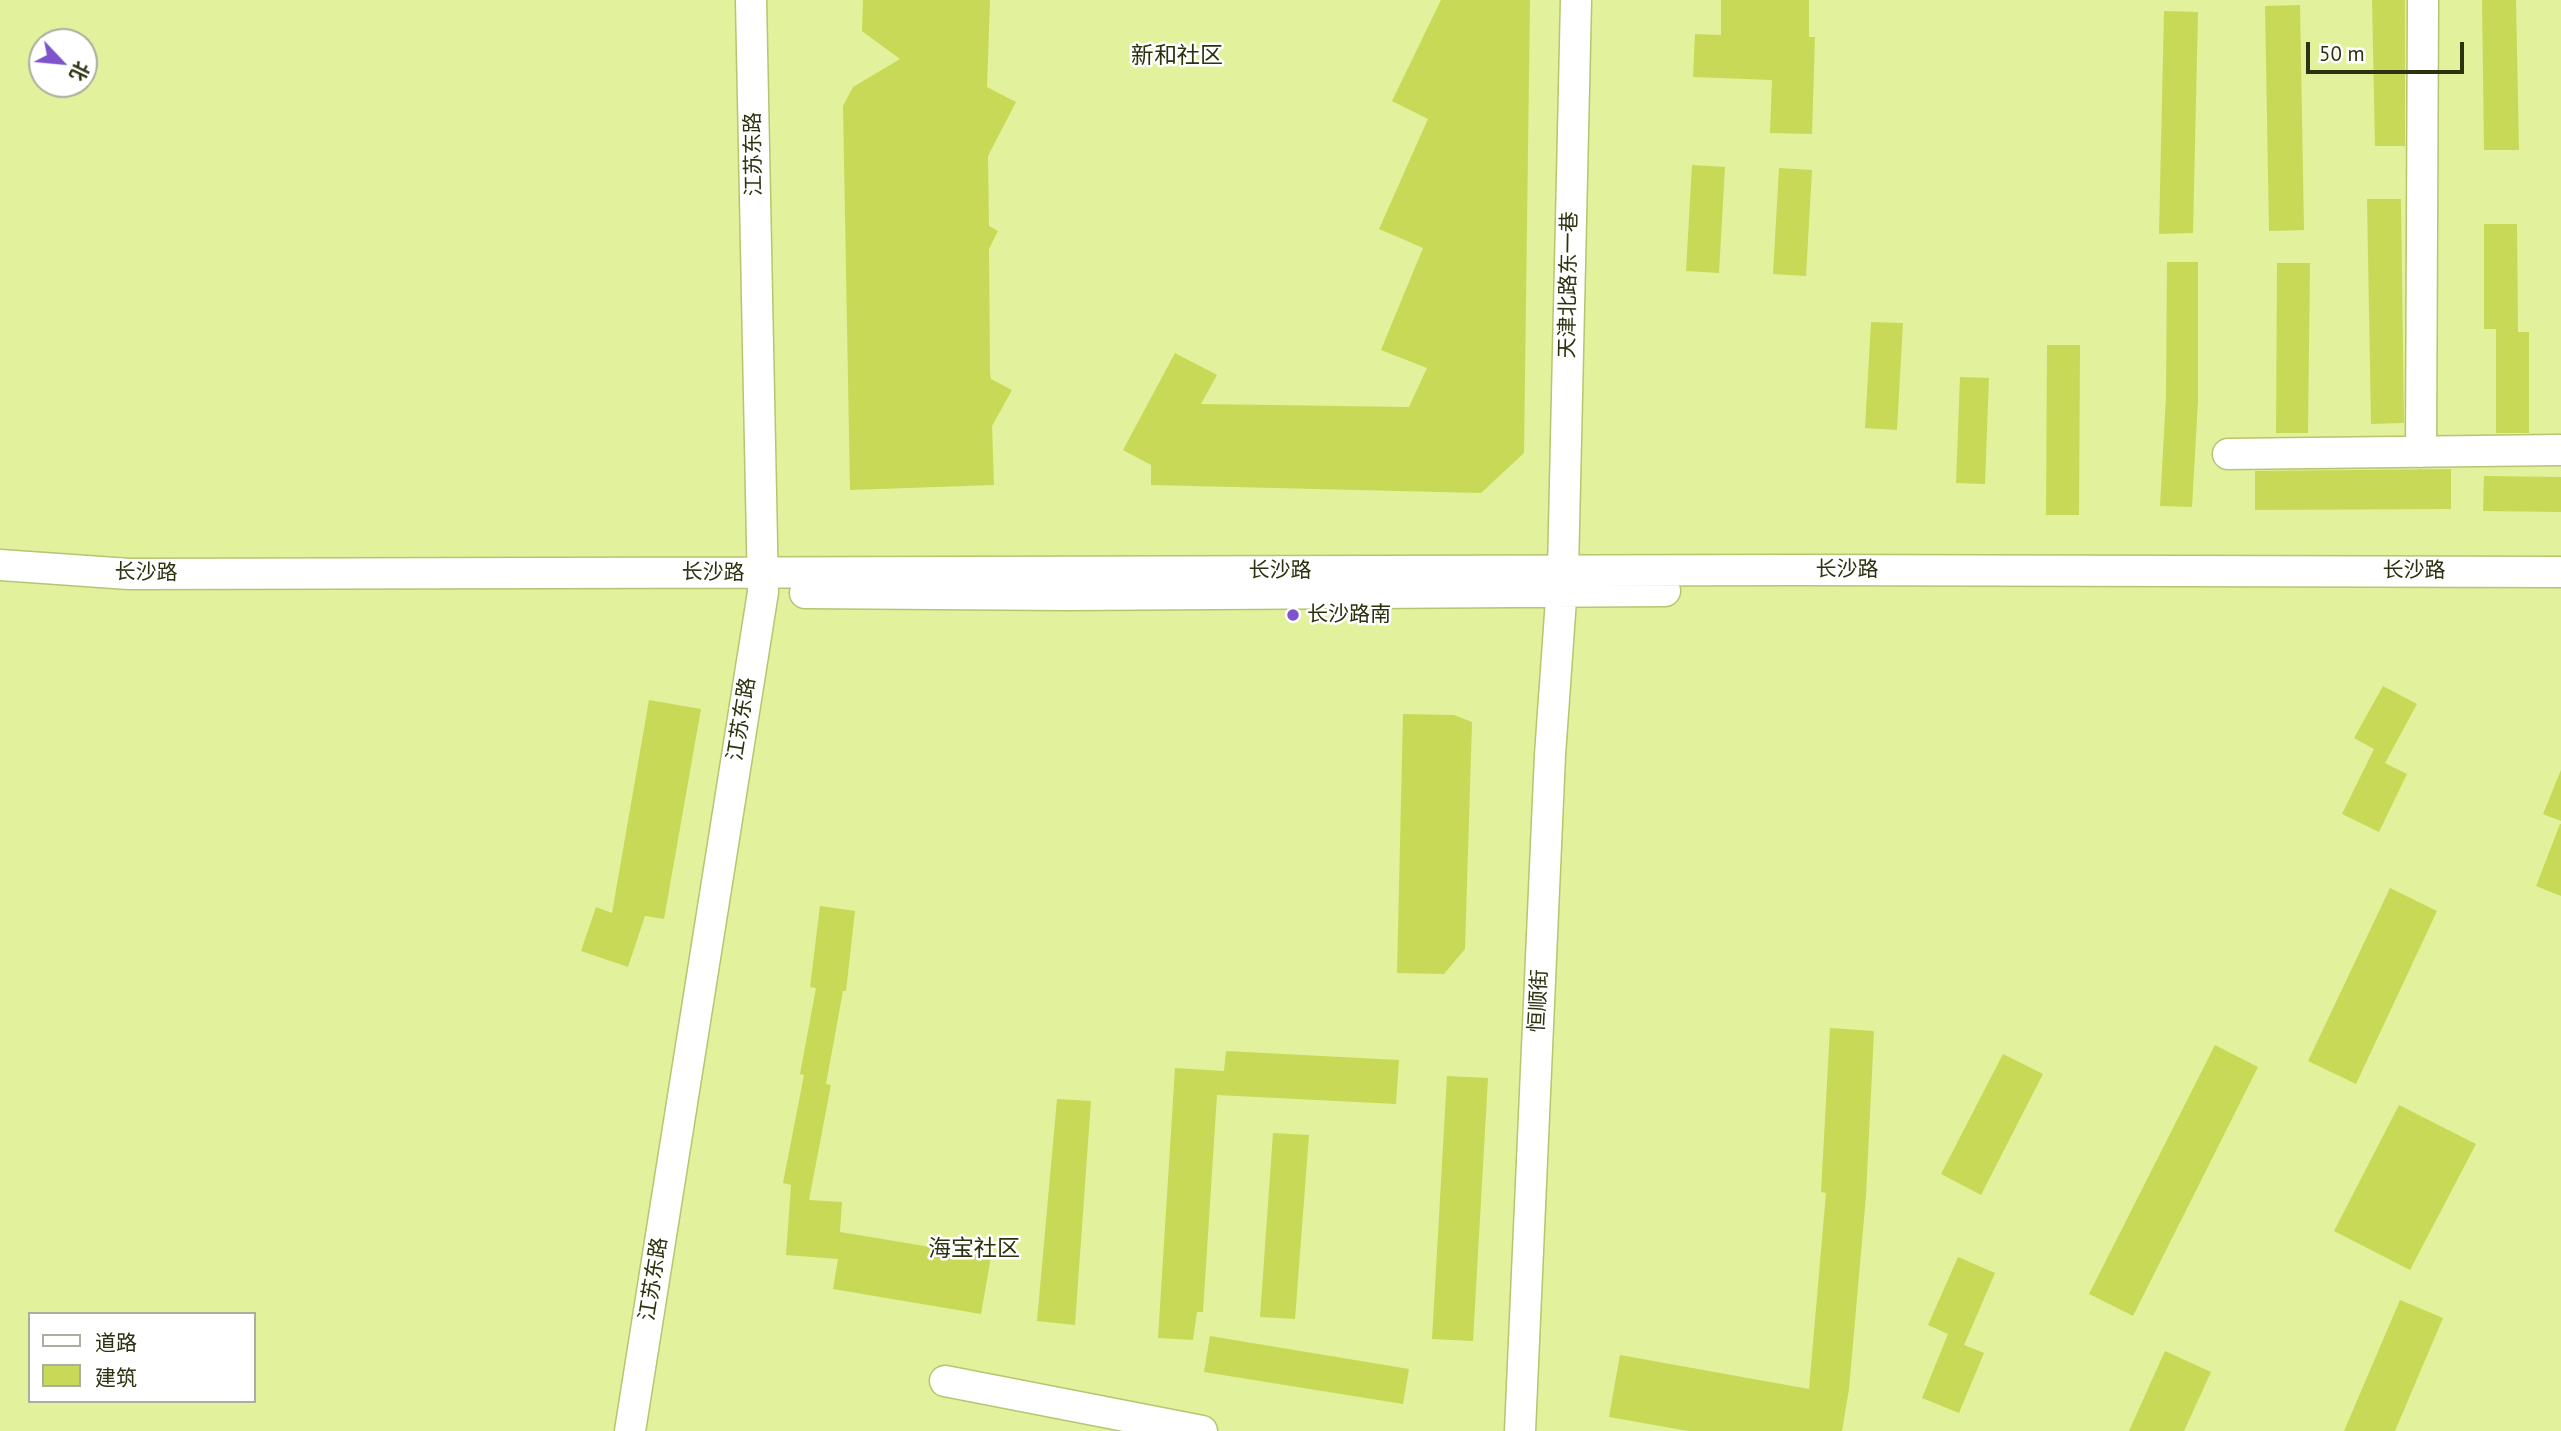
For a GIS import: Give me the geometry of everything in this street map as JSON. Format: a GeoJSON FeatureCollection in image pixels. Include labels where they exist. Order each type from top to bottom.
{"type":"FeatureCollection","features":[{"type":"Feature","properties":{"kind":"street","name":"江苏东路"},"geometry":{"type":"LineString","coordinates":[[630,1431],[763,583],[751,0]]}},
{"type":"Feature","properties":{"kind":"street","name":"天津北路东一巷"},"geometry":{"type":"LineString","coordinates":[[1562,582],[1576,0]]}},
{"type":"Feature","properties":{"kind":"street"},"geometry":{"type":"LineString","coordinates":[[2421,452],[2424,0]]}},
{"type":"Feature","properties":{"kind":"street"},"geometry":{"type":"LineString","coordinates":[[2228,454],[2561,450]]}},
{"type":"Feature","properties":{"kind":"street","name":"长沙路"},"geometry":{"type":"LineString","coordinates":[[0,565],[129,574],[763,583]]}},
{"type":"Feature","properties":{"kind":"street","name":"长沙路"},"geometry":{"type":"LineString","coordinates":[[1562,582],[2561,572]]}},
{"type":"Feature","properties":{"kind":"street","name":"长沙路"},"geometry":{"type":"LineString","coordinates":[[0,586],[129,591],[763,583],[1562,582],[2561,589]]}},
{"type":"Feature","properties":{"kind":"street","name":"恒顺街"},"geometry":{"type":"LineString","coordinates":[[1520,1431],[1549,768],[1562,582]]}},
{"type":"Feature","properties":{"kind":"street"},"geometry":{"type":"LineString","coordinates":[[945,1381],[1202,1431]]}},
{"type":"Feature","properties":{"kind":"building"},"geometry":{"type":"Polygon","coordinates":[[[863,0],[990,0],[987,87],[1016,102],[988,156],[989,226],[998,231],[989,249],[990,372],[991,379],[1012,390],[992,426],[994,485],[850,490],[843,106],[853,87],[900,59],[862,31],[863,0]]]}},
{"type":"Feature","properties":{"kind":"building"},"geometry":{"type":"Polygon","coordinates":[[[1441,0],[1530,0],[1524,453],[1481,493],[1151,485],[1151,465],[1123,450],[1175,353],[1217,375],[1201,404],[1409,407],[1427,368],[1381,350],[1423,248],[1379,229],[1428,119],[1392,101],[1441,0]]]}},
{"type":"Feature","properties":{"kind":"building"},"geometry":{"type":"Polygon","coordinates":[[[1721,0],[1809,0],[1809,37],[1815,37],[1812,134],[1770,133],[1772,80],[1693,77],[1695,34],[1721,35],[1721,0]]]}},
{"type":"Feature","properties":{"kind":"building"},"geometry":{"type":"Polygon","coordinates":[[[2372,0],[2405,0],[2405,146],[2375,146],[2372,0]]]}},
{"type":"Feature","properties":{"kind":"building"},"geometry":{"type":"Polygon","coordinates":[[[2482,0],[2516,0],[2519,150],[2484,150],[2482,0]]]}},
{"type":"Feature","properties":{"kind":"building"},"geometry":{"type":"Polygon","coordinates":[[[2300,5],[2304,230],[2269,231],[2265,6],[2300,5]]]}},
{"type":"Feature","properties":{"kind":"building"},"geometry":{"type":"Polygon","coordinates":[[[2164,11],[2198,12],[2193,233],[2159,234],[2164,11]]]}},
{"type":"Feature","properties":{"kind":"building"},"geometry":{"type":"Polygon","coordinates":[[[1692,165],[1725,167],[1719,273],[1686,271],[1692,165]]]}},
{"type":"Feature","properties":{"kind":"building"},"geometry":{"type":"Polygon","coordinates":[[[1779,168],[1812,170],[1806,276],[1773,274],[1779,168]]]}},
{"type":"Feature","properties":{"kind":"building"},"geometry":{"type":"Polygon","coordinates":[[[2367,199],[2401,199],[2404,423],[2371,424],[2367,199]]]}},
{"type":"Feature","properties":{"kind":"building"},"geometry":{"type":"Polygon","coordinates":[[[2484,224],[2517,224],[2518,332],[2529,332],[2529,433],[2496,433],[2496,329],[2484,329],[2484,224]]]}},
{"type":"Feature","properties":{"kind":"building"},"geometry":{"type":"Polygon","coordinates":[[[2167,262],[2198,262],[2198,401],[2192,507],[2160,506],[2166,396],[2167,262]]]}},
{"type":"Feature","properties":{"kind":"building"},"geometry":{"type":"Polygon","coordinates":[[[2277,263],[2310,263],[2308,433],[2276,433],[2277,263]]]}},
{"type":"Feature","properties":{"kind":"building"},"geometry":{"type":"Polygon","coordinates":[[[1871,322],[1903,323],[1897,430],[1865,428],[1871,322]]]}},
{"type":"Feature","properties":{"kind":"building"},"geometry":{"type":"Polygon","coordinates":[[[2047,345],[2080,345],[2079,515],[2046,515],[2047,345]]]}},
{"type":"Feature","properties":{"kind":"building"},"geometry":{"type":"Polygon","coordinates":[[[1960,377],[1989,378],[1985,484],[1956,483],[1960,377]]]}},
{"type":"Feature","properties":{"kind":"building"},"geometry":{"type":"Polygon","coordinates":[[[2451,469],[2451,509],[2255,510],[2255,471],[2451,469]]]}},
{"type":"Feature","properties":{"kind":"building"},"geometry":{"type":"Polygon","coordinates":[[[2484,476],[2561,477],[2561,512],[2483,511],[2484,476]]]}},
{"type":"Feature","properties":{"kind":"building"},"geometry":{"type":"Polygon","coordinates":[[[2383,686],[2417,704],[2385,763],[2407,774],[2379,832],[2342,814],[2374,749],[2354,738],[2383,686]]]}},
{"type":"Feature","properties":{"kind":"building"},"geometry":{"type":"Polygon","coordinates":[[[649,700],[701,709],[664,919],[645,916],[628,967],[581,951],[596,907],[612,913],[649,700]]]}},
{"type":"Feature","properties":{"kind":"building"},"geometry":{"type":"Polygon","coordinates":[[[1403,714],[1454,715],[1472,722],[1465,949],[1444,974],[1397,973],[1403,714]]]}},
{"type":"Feature","properties":{"kind":"building"},"geometry":{"type":"Polygon","coordinates":[[[2561,770],[2561,821],[2543,814],[2561,770]]]}},
{"type":"Feature","properties":{"kind":"building"},"geometry":{"type":"Polygon","coordinates":[[[2561,824],[2561,896],[2536,886],[2561,824]]]}},
{"type":"Feature","properties":{"kind":"building"},"geometry":{"type":"Polygon","coordinates":[[[2390,888],[2437,911],[2356,1084],[2308,1061],[2390,888]]]}},
{"type":"Feature","properties":{"kind":"building"},"geometry":{"type":"Polygon","coordinates":[[[820,906],[855,911],[846,991],[843,991],[826,1084],[831,1085],[809,1200],[842,1202],[840,1232],[991,1257],[981,1314],[833,1289],[838,1259],[786,1255],[791,1185],[783,1183],[804,1075],[800,1074],[816,988],[810,987],[820,906]]]}},
{"type":"Feature","properties":{"kind":"building"},"geometry":{"type":"Polygon","coordinates":[[[1830,1028],[1874,1031],[1866,1196],[1849,1389],[1842,1431],[1688,1431],[1609,1417],[1620,1355],[1809,1389],[1826,1193],[1821,1192],[1830,1028]]]}},
{"type":"Feature","properties":{"kind":"building"},"geometry":{"type":"Polygon","coordinates":[[[2215,1045],[2258,1067],[2133,1316],[2089,1294],[2215,1045]]]}},
{"type":"Feature","properties":{"kind":"building"},"geometry":{"type":"Polygon","coordinates":[[[1226,1051],[1399,1060],[1396,1104],[1217,1095],[1203,1312],[1197,1312],[1193,1340],[1158,1338],[1175,1068],[1224,1071],[1226,1051]]]}},
{"type":"Feature","properties":{"kind":"building"},"geometry":{"type":"Polygon","coordinates":[[[2003,1054],[2043,1074],[1981,1195],[1941,1174],[2003,1054]]]}},
{"type":"Feature","properties":{"kind":"building"},"geometry":{"type":"Polygon","coordinates":[[[1447,1076],[1488,1078],[1473,1341],[1432,1339],[1447,1076]]]}},
{"type":"Feature","properties":{"kind":"building"},"geometry":{"type":"Polygon","coordinates":[[[1057,1099],[1091,1101],[1075,1325],[1037,1321],[1057,1099]]]}},
{"type":"Feature","properties":{"kind":"building"},"geometry":{"type":"Polygon","coordinates":[[[2399,1105],[2476,1144],[2410,1270],[2334,1231],[2399,1105]]]}},
{"type":"Feature","properties":{"kind":"building"},"geometry":{"type":"Polygon","coordinates":[[[1273,1133],[1309,1135],[1295,1319],[1260,1317],[1273,1133]]]}},
{"type":"Feature","properties":{"kind":"building"},"geometry":{"type":"Polygon","coordinates":[[[1958,1257],[1995,1273],[1964,1345],[1984,1353],[1959,1413],[1922,1398],[1948,1334],[1928,1325],[1958,1257]]]}},
{"type":"Feature","properties":{"kind":"building"},"geometry":{"type":"Polygon","coordinates":[[[2400,1300],[2443,1318],[2395,1431],[2344,1431],[2400,1300]]]}},
{"type":"Feature","properties":{"kind":"building"},"geometry":{"type":"Polygon","coordinates":[[[1210,1336],[1409,1369],[1403,1404],[1204,1372],[1210,1336]]]}},
{"type":"Feature","properties":{"kind":"building"},"geometry":{"type":"Polygon","coordinates":[[[2165,1351],[2211,1372],[2184,1431],[2129,1431],[2165,1351]]]}},
{"type":"Feature","properties":{"kind":"place","name":"长沙路南"},"geometry":{"type":"Point","coordinates":[1293,615]}},
{"type":"Feature","properties":{"kind":"district","name":"新和社区"},"geometry":{"type":"Point","coordinates":[1177,56]}},
{"type":"Feature","properties":{"kind":"district","name":"海宝社区"},"geometry":{"type":"Point","coordinates":[974,1249]}}]}
